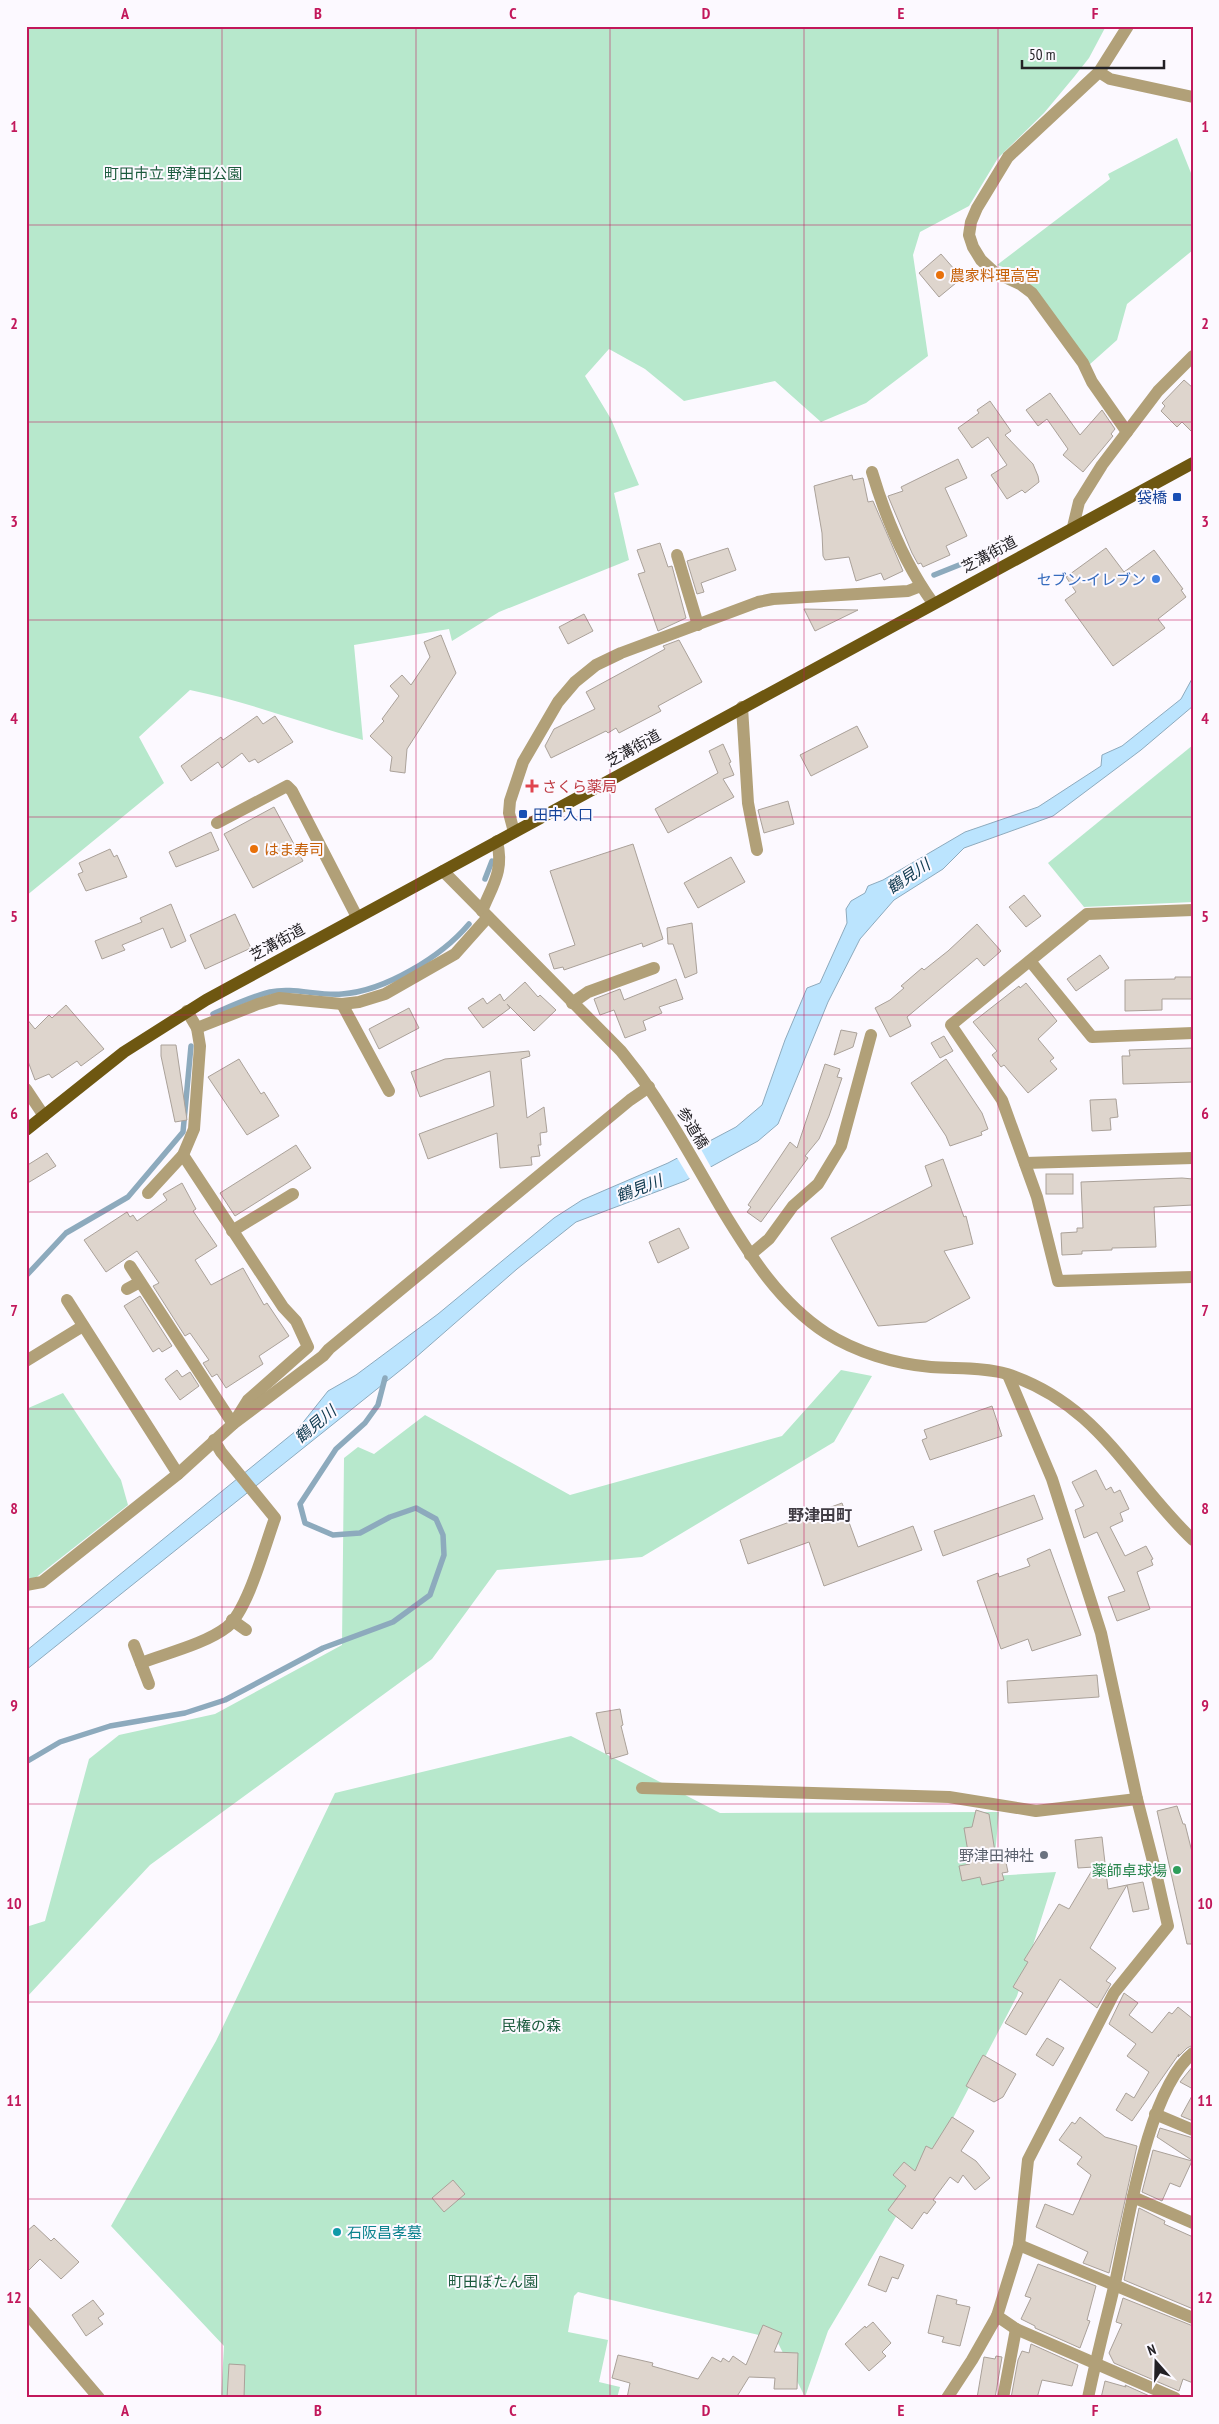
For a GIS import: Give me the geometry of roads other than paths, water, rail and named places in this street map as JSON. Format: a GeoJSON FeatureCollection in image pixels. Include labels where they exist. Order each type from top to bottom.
{"type":"FeatureCollection","features":[{"type":"Feature","properties":{"kind":"main road","name":"芝溝街道"},"geometry":{"type":"LineString","coordinates":[[26,1130],[124,1052],[187,1010],[1193,463]]}},
{"type":"Feature","properties":{"kind":"street"},"geometry":{"type":"LineString","coordinates":[[1127,432],[1092,382],[1083,363],[1032,293],[1020,284],[994,272],[981,260],[969,236],[971,222],[977,208],[1008,157],[1100,72],[1128,26]]}},
{"type":"Feature","properties":{"kind":"street"},"geometry":{"type":"LineString","coordinates":[[1100,72],[1110,79],[1193,97]]}},
{"type":"Feature","properties":{"kind":"street"},"geometry":{"type":"LineString","coordinates":[[1073,527],[1079,502],[1102,465],[1158,392],[1193,356]]}},
{"type":"Feature","properties":{"kind":"street"},"geometry":{"type":"LineString","coordinates":[[872,472],[885,515],[921,586],[934,603]]}},
{"type":"Feature","properties":{"kind":"street"},"geometry":{"type":"LineString","coordinates":[[677,555],[698,625]]}},
{"type":"Feature","properties":{"kind":"street"},"geometry":{"type":"LineString","coordinates":[[514,832],[509,813],[510,801],[523,762],[558,702],[575,682],[596,665],[621,653],[774,599],[908,591],[921,586]]}},
{"type":"Feature","properties":{"kind":"street"},"geometry":{"type":"LineString","coordinates":[[742,707],[748,803],[757,850]]}},
{"type":"Feature","properties":{"kind":"street"},"geometry":{"type":"LineString","coordinates":[[217,823],[288,786],[357,917]]}},
{"type":"Feature","properties":{"kind":"street"},"geometry":{"type":"LineString","coordinates":[[197,1028],[258,1004],[279,998],[342,1004],[359,1002],[385,994],[427,972],[455,954],[485,914],[499,871],[501,858],[497,841]]}},
{"type":"Feature","properties":{"kind":"street","name":"参道橋"},"geometry":{"type":"LineString","coordinates":[[443,871],[621,1051],[652,1092],[750,1255],[778,1291],[792,1304],[826,1332],[861,1351],[927,1367],[996,1371],[1049,1392],[1079,1412],[1107,1439],[1149,1493],[1193,1540]]}},
{"type":"Feature","properties":{"kind":"street"},"geometry":{"type":"LineString","coordinates":[[1193,910],[1087,914],[951,1025],[1002,1100],[1037,1196],[1058,1281],[1193,1276]]}},
{"type":"Feature","properties":{"kind":"street"},"geometry":{"type":"LineString","coordinates":[[1030,960],[1092,1037],[1193,1033]]}},
{"type":"Feature","properties":{"kind":"street"},"geometry":{"type":"LineString","coordinates":[[572,1002],[588,992],[654,968]]}},
{"type":"Feature","properties":{"kind":"street"},"geometry":{"type":"LineString","coordinates":[[342,1004],[390,1092]]}},
{"type":"Feature","properties":{"kind":"street"},"geometry":{"type":"LineString","coordinates":[[148,1193],[183,1155],[194,1129],[200,1046],[197,1028],[187,1010]]}},
{"type":"Feature","properties":{"kind":"street"},"geometry":{"type":"LineString","coordinates":[[750,1255],[769,1239],[793,1206],[818,1184],[841,1146],[871,1035]]}},
{"type":"Feature","properties":{"kind":"street"},"geometry":{"type":"LineString","coordinates":[[26,1089],[44,1116]]}},
{"type":"Feature","properties":{"kind":"street"},"geometry":{"type":"LineString","coordinates":[[26,1585],[37,1585],[42,1582],[178,1474],[233,1424],[323,1356],[329,1349],[608,1118],[652,1092]]}},
{"type":"Feature","properties":{"kind":"street"},"geometry":{"type":"LineString","coordinates":[[183,1155],[283,1307],[296,1322],[308,1347],[248,1400],[233,1424]]}},
{"type":"Feature","properties":{"kind":"street"},"geometry":{"type":"LineString","coordinates":[[1025,1163],[1193,1158]]}},
{"type":"Feature","properties":{"kind":"street"},"geometry":{"type":"LineString","coordinates":[[232,1231],[293,1194]]}},
{"type":"Feature","properties":{"kind":"street"},"geometry":{"type":"LineString","coordinates":[[130,1266],[233,1424]]}},
{"type":"Feature","properties":{"kind":"street"},"geometry":{"type":"LineString","coordinates":[[127,1289],[140,1282]]}},
{"type":"Feature","properties":{"kind":"street"},"geometry":{"type":"LineString","coordinates":[[67,1300],[178,1474]]}},
{"type":"Feature","properties":{"kind":"street"},"geometry":{"type":"LineString","coordinates":[[26,1361],[82,1326]]}},
{"type":"Feature","properties":{"kind":"street"},"geometry":{"type":"LineString","coordinates":[[947,2398],[972,2360],[997,2316],[1019,2245],[1028,2160],[1114,1993],[1168,1926],[1136,1800],[1101,1633],[1052,1479],[1008,1375]]}},
{"type":"Feature","properties":{"kind":"street"},"geometry":{"type":"LineString","coordinates":[[141,1663],[210,1636],[228,1626],[244,1604],[275,1518],[221,1452],[214,1440]]}},
{"type":"Feature","properties":{"kind":"street"},"geometry":{"type":"LineString","coordinates":[[232,1620],[246,1630]]}},
{"type":"Feature","properties":{"kind":"street"},"geometry":{"type":"LineString","coordinates":[[134,1645],[149,1684]]}},
{"type":"Feature","properties":{"kind":"street"},"geometry":{"type":"LineString","coordinates":[[642,1788],[949,1797],[1036,1811],[1136,1800]]}},
{"type":"Feature","properties":{"kind":"street"},"geometry":{"type":"LineString","coordinates":[[1088,2398],[1133,2197],[1154,2114],[1184,2060],[1192,2054]]}},
{"type":"Feature","properties":{"kind":"street"},"geometry":{"type":"LineString","coordinates":[[1154,2114],[1193,2130]]}},
{"type":"Feature","properties":{"kind":"street"},"geometry":{"type":"LineString","coordinates":[[1133,2197],[1193,2223]]}},
{"type":"Feature","properties":{"kind":"street"},"geometry":{"type":"LineString","coordinates":[[1019,2245],[1193,2318]]}},
{"type":"Feature","properties":{"kind":"street"},"geometry":{"type":"LineString","coordinates":[[26,2312],[99,2398]]}},
{"type":"Feature","properties":{"kind":"street"},"geometry":{"type":"LineString","coordinates":[[997,2316],[1016,2329],[1176,2398]]}},
{"type":"Feature","properties":{"kind":"street"},"geometry":{"type":"LineString","coordinates":[[1003,2398],[1016,2329]]}},
{"type":"Feature","properties":{"kind":"water","name":"鶴見川"},"geometry":{"type":"Polygon","coordinates":[[[1193,677],[1193,706],[1141,750],[1053,816],[964,848],[943,869],[894,900],[860,939],[828,1002],[778,1124],[758,1141],[685,1181],[576,1222],[517,1269],[407,1365],[26,1670],[26,1651],[297,1430],[328,1391],[356,1375],[438,1314],[554,1218],[582,1200],[668,1163],[736,1127],[762,1105],[785,1040],[807,988],[820,983],[847,923],[846,909],[851,901],[865,893],[868,886],[883,880],[965,832],[1038,807],[1101,766],[1102,755],[1122,746],[1181,699],[1193,677]]]}},
{"type":"Feature","properties":{"kind":"waterway"},"geometry":{"type":"LineString","coordinates":[[934,575],[999,549]]}},
{"type":"Feature","properties":{"kind":"waterway"},"geometry":{"type":"LineString","coordinates":[[485,879],[492,861]]}},
{"type":"Feature","properties":{"kind":"waterway"},"geometry":{"type":"LineString","coordinates":[[213,1014],[270,992],[288,990],[342,994],[376,986],[394,979],[428,960],[469,924]]}},
{"type":"Feature","properties":{"kind":"waterway"},"geometry":{"type":"LineString","coordinates":[[26,1276],[66,1233],[128,1197],[183,1132],[191,1046]]}},
{"type":"Feature","properties":{"kind":"waterway"},"geometry":{"type":"LineString","coordinates":[[26,1762],[60,1742],[110,1726],[185,1713],[225,1700],[323,1648],[393,1622],[430,1595],[444,1555],[443,1535],[436,1519],[416,1508],[390,1517],[360,1533],[333,1535],[305,1523],[300,1504],[336,1449],[365,1423],[378,1405],[385,1378]]}},
{"type":"Feature","properties":{"kind":"place","name":"農家料理高宮"},"geometry":{"type":"Point","coordinates":[940,275]}},
{"type":"Feature","properties":{"kind":"place","name":"袋橋"},"geometry":{"type":"Point","coordinates":[1177,497]}},
{"type":"Feature","properties":{"kind":"place","name":"セブン-イレブン"},"geometry":{"type":"Point","coordinates":[1156,579]}},
{"type":"Feature","properties":{"kind":"place","name":"さくら薬局"},"geometry":{"type":"Point","coordinates":[532,786]}},
{"type":"Feature","properties":{"kind":"place","name":"田中入口"},"geometry":{"type":"Point","coordinates":[523,814]}},
{"type":"Feature","properties":{"kind":"place","name":"はま寿司"},"geometry":{"type":"Point","coordinates":[254,849]}},
{"type":"Feature","properties":{"kind":"place","name":"野津田神社"},"geometry":{"type":"Point","coordinates":[1044,1855]}},
{"type":"Feature","properties":{"kind":"place","name":"薬師卓球場"},"geometry":{"type":"Point","coordinates":[1177,1870]}},
{"type":"Feature","properties":{"kind":"place","name":"石阪昌孝墓"},"geometry":{"type":"Point","coordinates":[337,2232]}},
{"type":"Feature","properties":{"kind":"district","name":"野津田町"},"geometry":{"type":"Point","coordinates":[820,1515]}},
{"type":"Feature","properties":{"kind":"park label","name":"町田市立 野津田公園"},"geometry":{"type":"Point","coordinates":[173,173]}},
{"type":"Feature","properties":{"kind":"park label","name":"民権の森"},"geometry":{"type":"Point","coordinates":[531,2025]}},
{"type":"Feature","properties":{"kind":"park label","name":"町田ぼたん園"},"geometry":{"type":"Point","coordinates":[493,2281]}}]}
